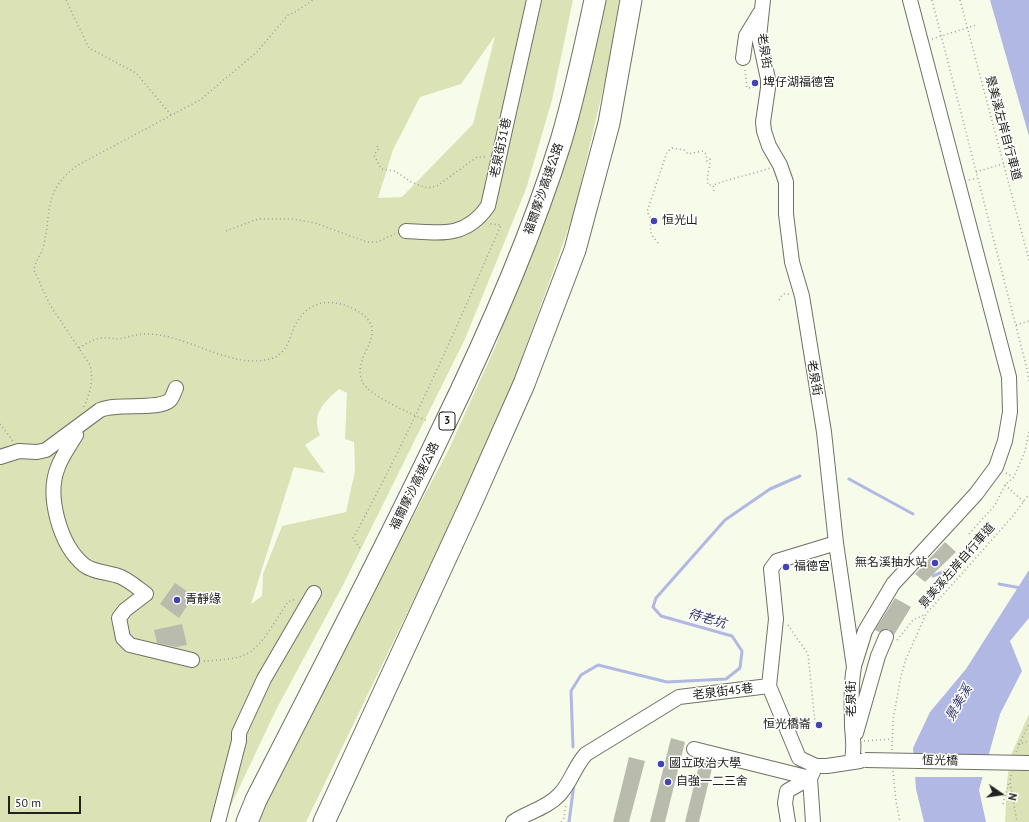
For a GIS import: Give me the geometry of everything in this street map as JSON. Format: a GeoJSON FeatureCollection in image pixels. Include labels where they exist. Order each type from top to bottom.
{"type":"FeatureCollection","features":[{"type":"Feature","properties":{"kind":"highway","name":"福爾摩沙高速公路"},"geometry":{"type":"LineString","coordinates":[[246,822],[417,483],[489,332],[533,220],[561,141],[583,55],[595,0]]}},
{"type":"Feature","properties":{"kind":"highway"},"geometry":{"type":"LineString","coordinates":[[324,822],[512,413],[575,250],[609,123],[631,0]]}},
{"type":"Feature","properties":{"kind":"street","name":"老泉街31巷"},"geometry":{"type":"LineString","coordinates":[[406,231],[440,233],[459,231],[480,218],[488,206],[534,0]]}},
{"type":"Feature","properties":{"kind":"street"},"geometry":{"type":"LineString","coordinates":[[854,667],[865,631],[892,584],[976,494],[996,467],[1005,441],[1010,412],[1009,377],[910,0]]}},
{"type":"Feature","properties":{"kind":"street"},"geometry":{"type":"LineString","coordinates":[[743,58],[746,36],[762,4]]}},
{"type":"Feature","properties":{"kind":"street","name":"老泉街"},"geometry":{"type":"LineString","coordinates":[[762,4],[759,37],[768,78],[763,122],[764,131],[769,146],[780,165],[786,182],[786,214],[792,262],[802,296],[824,432],[836,543],[854,667],[851,683],[858,739],[851,762]]}},
{"type":"Feature","properties":{"kind":"street"},"geometry":{"type":"LineString","coordinates":[[0,457],[20,451],[37,452],[46,450],[100,410],[107,407],[128,405],[152,406],[163,404],[171,399],[176,388]]}},
{"type":"Feature","properties":{"kind":"street"},"geometry":{"type":"LineString","coordinates":[[73,430],[76,435],[57,472],[54,507],[56,518],[72,551],[84,566],[122,577],[146,594],[125,610],[119,618],[123,638],[130,645],[192,660]]}},
{"type":"Feature","properties":{"kind":"street"},"geometry":{"type":"LineString","coordinates":[[768,686],[776,619],[771,569],[777,561],[836,543]]}},
{"type":"Feature","properties":{"kind":"street"},"geometry":{"type":"LineString","coordinates":[[218,822],[239,741],[239,733],[264,680],[314,593]]}},
{"type":"Feature","properties":{"kind":"street"},"geometry":{"type":"LineString","coordinates":[[858,739],[858,730],[862,713],[878,656],[886,637]]}},
{"type":"Feature","properties":{"kind":"street","name":"老泉街45巷"},"geometry":{"type":"LineString","coordinates":[[513,822],[558,797],[568,785],[577,764],[586,754],[679,698],[768,686],[799,758],[813,772]]}},
{"type":"Feature","properties":{"kind":"street"},"geometry":{"type":"LineString","coordinates":[[694,749],[813,772]]}},
{"type":"Feature","properties":{"kind":"street"},"geometry":{"type":"LineString","coordinates":[[788,822],[785,804],[787,791],[813,772],[827,766],[851,762]]}},
{"type":"Feature","properties":{"kind":"street","name":"恆光橋"},"geometry":{"type":"LineString","coordinates":[[851,762],[1029,763]]}},
{"type":"Feature","properties":{"kind":"street"},"geometry":{"type":"LineString","coordinates":[[813,772],[813,822]]}},
{"type":"Feature","properties":{"kind":"path"},"geometry":{"type":"LineString","coordinates":[[66,0],[89,48],[136,74],[171,115]]}},
{"type":"Feature","properties":{"kind":"path"},"geometry":{"type":"LineString","coordinates":[[73,430],[90,393],[93,376],[90,365],[50,305],[34,270],[44,244],[51,197],[66,174],[78,165],[200,100],[257,52],[288,14],[295,12],[314,0]]}},
{"type":"Feature","properties":{"kind":"path"},"geometry":{"type":"LineString","coordinates":[[932,0],[940,36],[1016,325],[1029,381]]}},
{"type":"Feature","properties":{"kind":"path","name":"景美溪左岸自行車道"},"geometry":{"type":"LineString","coordinates":[[960,0],[1029,260]]}},
{"type":"Feature","properties":{"kind":"path"},"geometry":{"type":"LineString","coordinates":[[940,36],[976,25]]}},
{"type":"Feature","properties":{"kind":"path"},"geometry":{"type":"LineString","coordinates":[[743,58],[747,88],[762,86]]}},
{"type":"Feature","properties":{"kind":"path"},"geometry":{"type":"LineString","coordinates":[[377,146],[379,148],[374,155],[381,169],[395,171],[411,182],[427,188],[437,186],[476,156],[487,157],[501,152]]}},
{"type":"Feature","properties":{"kind":"path"},"geometry":{"type":"LineString","coordinates":[[658,243],[651,234],[650,216],[647,212],[666,152],[672,148],[684,150],[688,154],[703,151],[706,154],[708,161],[710,159],[710,170],[706,179],[708,185],[740,176],[745,177],[767,169]]}},
{"type":"Feature","properties":{"kind":"path"},"geometry":{"type":"LineString","coordinates":[[976,172],[1012,161]]}},
{"type":"Feature","properties":{"kind":"path"},"geometry":{"type":"LineString","coordinates":[[712,185],[714,191]]}},
{"type":"Feature","properties":{"kind":"path"},"geometry":{"type":"LineString","coordinates":[[226,231],[258,219],[292,219],[315,223],[367,242],[377,242],[393,234],[406,231]]}},
{"type":"Feature","properties":{"kind":"path"},"geometry":{"type":"LineString","coordinates":[[360,548],[353,538],[438,369],[501,224]]}},
{"type":"Feature","properties":{"kind":"path"},"geometry":{"type":"LineString","coordinates":[[79,348],[89,342],[101,338],[118,339],[146,334],[166,337],[239,360],[271,360],[282,353],[296,323],[305,311],[321,302],[341,303],[367,318],[372,327],[372,338],[361,360],[360,373],[363,383],[370,392],[427,421]]}},
{"type":"Feature","properties":{"kind":"path"},"geometry":{"type":"LineString","coordinates":[[1016,325],[1029,321]]}},
{"type":"Feature","properties":{"kind":"path"},"geometry":{"type":"LineString","coordinates":[[0,424],[20,451]]}},
{"type":"Feature","properties":{"kind":"path"},"geometry":{"type":"LineString","coordinates":[[969,534],[995,506],[1005,485],[1014,477],[1025,451],[1029,431]]}},
{"type":"Feature","properties":{"kind":"path"},"geometry":{"type":"LineString","coordinates":[[1005,485],[1024,502]]}},
{"type":"Feature","properties":{"kind":"path","name":"景美溪左岸自行車道"},"geometry":{"type":"LineString","coordinates":[[892,751],[894,708],[901,676],[906,659],[926,614],[1024,502],[1029,494]]}},
{"type":"Feature","properties":{"kind":"path"},"geometry":{"type":"LineString","coordinates":[[192,660],[220,660],[247,654],[257,646],[288,602],[292,600],[296,601],[305,608]]}},
{"type":"Feature","properties":{"kind":"path"},"geometry":{"type":"LineString","coordinates":[[776,619],[790,627],[808,654],[815,723]]}},
{"type":"Feature","properties":{"kind":"path"},"geometry":{"type":"LineString","coordinates":[[1029,723],[1018,744],[1029,740]]}},
{"type":"Feature","properties":{"kind":"path"},"geometry":{"type":"LineString","coordinates":[[858,739],[892,740]]}},
{"type":"Feature","properties":{"kind":"path"},"geometry":{"type":"LineString","coordinates":[[893,770],[900,822]]}},
{"type":"Feature","properties":{"kind":"path"},"geometry":{"type":"LineString","coordinates":[[1002,804],[1010,781],[1017,822]]}},
{"type":"Feature","properties":{"kind":"green space"},"geometry":{"type":"Polygon","coordinates":[[[0,0],[573,0],[552,100],[526,189],[465,339],[343,585],[276,710],[223,822],[0,822],[0,0]],[[495,36],[461,84],[420,97],[393,150],[378,198],[402,197],[473,124],[495,36]],[[339,389],[320,409],[317,421],[320,435],[305,445],[325,473],[294,467],[251,604],[262,596],[263,574],[282,526],[346,512],[355,471],[354,442],[345,439],[347,393],[339,389]]]}},
{"type":"Feature","properties":{"kind":"green space"},"geometry":{"type":"Polygon","coordinates":[[[603,0],[619,0],[608,68],[574,213],[509,394],[477,469],[306,822],[258,822],[272,791],[367,603],[448,451],[497,343],[603,0]]]}},
{"type":"Feature","properties":{"kind":"green space"},"geometry":{"type":"Polygon","coordinates":[[[1029,714],[1029,822],[1005,822],[1007,781],[1011,755],[1029,714]]]}},
{"type":"Feature","properties":{"kind":"water"},"geometry":{"type":"Polygon","coordinates":[[[990,0],[1029,0],[1029,136],[990,0]]]}},
{"type":"Feature","properties":{"kind":"water","name":"景美溪"},"geometry":{"type":"Polygon","coordinates":[[[1029,570],[1029,618],[1010,641],[1022,671],[1000,714],[979,790],[986,822],[924,822],[916,789],[913,748],[930,712],[966,669],[1029,570]]]}},
{"type":"Feature","properties":{"kind":"pier"},"geometry":{"type":"Polygon","coordinates":[[[990,758],[985,777],[913,777],[912,759],[990,758]]]}},
{"type":"Feature","properties":{"kind":"building","name":"無名溪抽水站"},"geometry":{"type":"Polygon","coordinates":[[[945,542],[956,552],[925,582],[915,574],[945,542]]]}},
{"type":"Feature","properties":{"kind":"building","name":"青靜緣"},"geometry":{"type":"Polygon","coordinates":[[[175,583],[194,596],[179,618],[160,604],[175,583]]]}},
{"type":"Feature","properties":{"kind":"building"},"geometry":{"type":"Polygon","coordinates":[[[895,598],[911,607],[894,635],[889,629],[879,632],[875,630],[895,598]]]}},
{"type":"Feature","properties":{"kind":"building"},"geometry":{"type":"Polygon","coordinates":[[[182,624],[187,645],[176,647],[157,643],[154,630],[182,624]]]}},
{"type":"Feature","properties":{"kind":"building","name":"自強一二三舍"},"geometry":{"type":"Polygon","coordinates":[[[671,738],[685,742],[665,822],[650,822],[671,738]]]}},
{"type":"Feature","properties":{"kind":"building","name":"自強一二三舍"},"geometry":{"type":"Polygon","coordinates":[[[629,757],[645,761],[629,822],[613,822],[629,757]]]}},
{"type":"Feature","properties":{"kind":"building","name":"自強一二三舍"},"geometry":{"type":"Polygon","coordinates":[[[700,761],[713,764],[699,822],[685,822],[700,761]]]}},
{"type":"Feature","properties":{"kind":"waterway","name":"待老坑"},"geometry":{"type":"LineString","coordinates":[[573,747],[571,691],[581,675],[598,665],[667,682],[726,679],[740,668],[742,651],[732,636],[661,616],[653,607],[656,598],[725,520],[770,489],[800,476]]}},
{"type":"Feature","properties":{"kind":"waterway","name":"待老坑"},"geometry":{"type":"LineString","coordinates":[[849,479],[913,514]]}},
{"type":"Feature","properties":{"kind":"waterway","name":"待老坑"},"geometry":{"type":"LineString","coordinates":[[933,576],[950,569],[953,572]]}},
{"type":"Feature","properties":{"kind":"waterway","name":"待老坑"},"geometry":{"type":"LineString","coordinates":[[999,584],[1021,588]]}},
{"type":"Feature","properties":{"kind":"waterway","name":"待老坑"},"geometry":{"type":"LineString","coordinates":[[569,822],[574,784]]}},
{"type":"Feature","properties":{"kind":"place","name":"埤仔湖福德宮"},"geometry":{"type":"Point","coordinates":[755,83]}},
{"type":"Feature","properties":{"kind":"place","name":"恒光山"},"geometry":{"type":"Point","coordinates":[654,221]}},
{"type":"Feature","properties":{"kind":"place","name":"無名溪抽水站"},"geometry":{"type":"Point","coordinates":[935,563]}},
{"type":"Feature","properties":{"kind":"place","name":"福德宮"},"geometry":{"type":"Point","coordinates":[786,567]}},
{"type":"Feature","properties":{"kind":"place","name":"青靜緣"},"geometry":{"type":"Point","coordinates":[177,600]}},
{"type":"Feature","properties":{"kind":"place","name":"恒光橋崙"},"geometry":{"type":"Point","coordinates":[819,725]}},
{"type":"Feature","properties":{"kind":"place","name":"國立政治大學"},"geometry":{"type":"Point","coordinates":[661,764]}},
{"type":"Feature","properties":{"kind":"place","name":"自強一二三舍"},"geometry":{"type":"Point","coordinates":[668,782]}}]}
